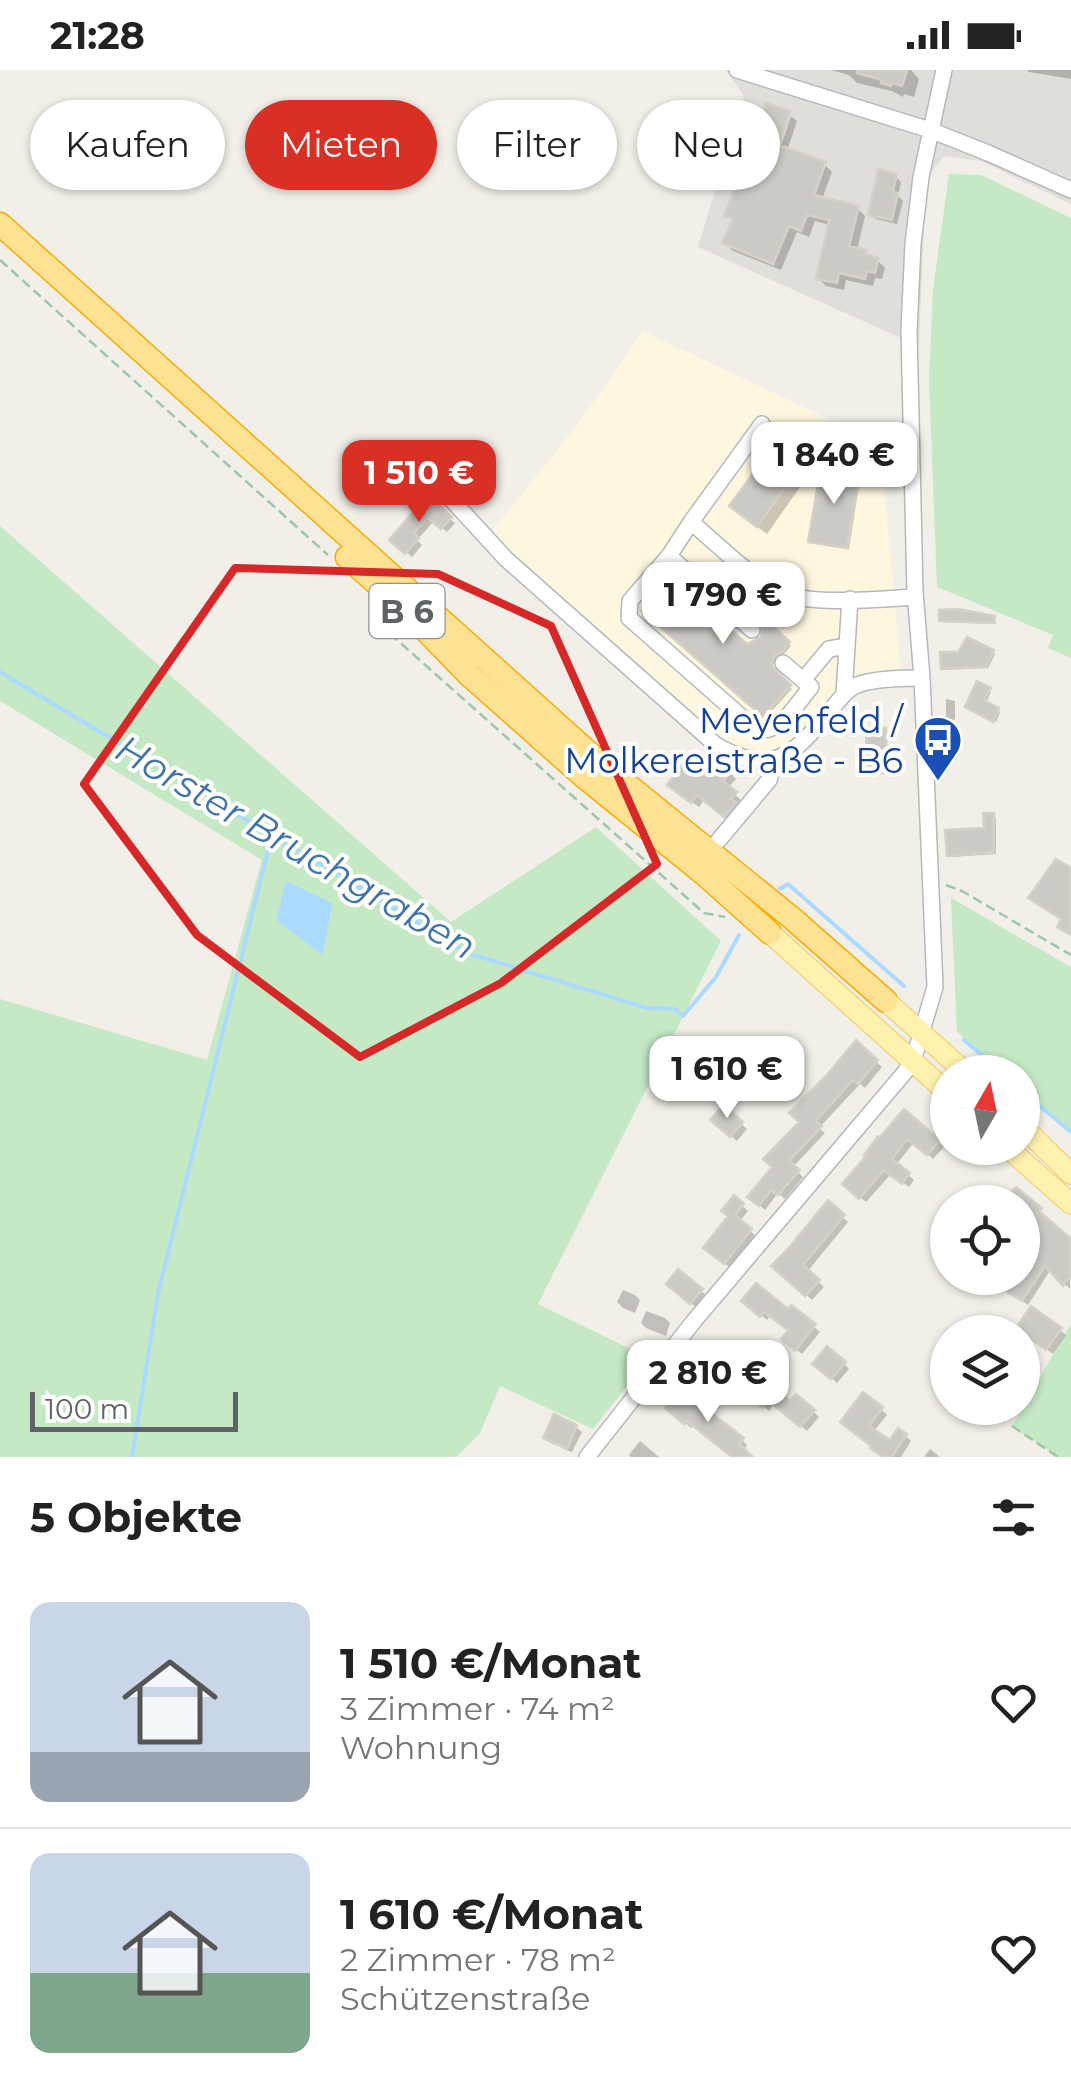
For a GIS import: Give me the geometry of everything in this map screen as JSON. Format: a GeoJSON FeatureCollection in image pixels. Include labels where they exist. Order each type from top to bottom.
{"type":"FeatureCollection","features":[{"type":"Feature","properties":{"kind":"highway","name":"B 6"},"geometry":{"type":"LineString","coordinates":[[0,224],[597,760],[793,919],[886,1001]]}},
{"type":"Feature","properties":{"kind":"highway","name":"B 6"},"geometry":{"type":"LineString","coordinates":[[0,242],[404,608],[498,701],[770,934]]}},
{"type":"Feature","properties":{"kind":"main road","name":"B 6"},"geometry":{"type":"LineString","coordinates":[[770,934],[930,1076]]}},
{"type":"Feature","properties":{"kind":"main road","name":"B 6"},"geometry":{"type":"LineString","coordinates":[[886,1001],[946,1055]]}},
{"type":"Feature","properties":{"kind":"main road"},"geometry":{"type":"LineString","coordinates":[[1040,1144],[1071,1174]]}},
{"type":"Feature","properties":{"kind":"main road"},"geometry":{"type":"LineString","coordinates":[[1027,1165],[1071,1204]]}},
{"type":"Feature","properties":{"kind":"street"},"geometry":{"type":"LineString","coordinates":[[737,70],[930,130],[1071,190]]}},
{"type":"Feature","properties":{"kind":"street"},"geometry":{"type":"LineString","coordinates":[[586,1457],[694,1321],[913,1060],[935,987],[915,597],[909,340],[913,244],[930,130],[944,70]]}},
{"type":"Feature","properties":{"kind":"street"},"geometry":{"type":"LineString","coordinates":[[762,424],[669,556],[630,601],[629,618],[763,732],[775,729],[811,687],[784,663]]}},
{"type":"Feature","properties":{"kind":"street"},"geometry":{"type":"LineString","coordinates":[[405,449],[506,559],[716,745],[737,757],[754,761],[795,750],[857,684],[922,678]]}},
{"type":"Feature","properties":{"kind":"street"},"geometry":{"type":"LineString","coordinates":[[691,522],[769,587],[786,595],[850,600],[915,597]]}},
{"type":"Feature","properties":{"kind":"street"},"geometry":{"type":"LineString","coordinates":[[669,556],[752,630]]}},
{"type":"Feature","properties":{"kind":"street"},"geometry":{"type":"LineString","coordinates":[[844,694],[850,600]]}},
{"type":"Feature","properties":{"kind":"street"},"geometry":{"type":"LineString","coordinates":[[803,680],[829,649],[847,646]]}},
{"type":"Feature","properties":{"kind":"street"},"geometry":{"type":"LineString","coordinates":[[718,841],[769,780],[774,758]]}},
{"type":"Feature","properties":{"kind":"path"},"geometry":{"type":"LineString","coordinates":[[931,885],[947,885],[962,891],[1071,954]]}},
{"type":"Feature","properties":{"kind":"path"},"geometry":{"type":"LineString","coordinates":[[1012,1426],[1058,1457]]}},
{"type":"Feature","properties":{"kind":"highlighted area"},"geometry":{"type":"Polygon","coordinates":[[[235,568],[438,574],[551,626],[657,864],[501,983],[360,1057],[197,935],[84,784],[235,568]]]}},
{"type":"Feature","properties":{"kind":"shaded area"},"geometry":{"type":"Polygon","coordinates":[[[726,70],[1071,70],[1071,204],[981,161],[944,156],[930,174],[919,346],[698,247],[715,190],[780,190],[780,100],[743,100],[744,96],[726,70]]]}},
{"type":"Feature","properties":{"kind":"shaded area"},"geometry":{"type":"Polygon","coordinates":[[[643,331],[880,443],[901,672],[852,675],[795,741],[767,752],[727,743],[508,553],[493,530],[578,424],[643,331]]]}},
{"type":"Feature","properties":{"kind":"green space"},"geometry":{"type":"Polygon","coordinates":[[[949,174],[981,175],[1071,218],[1071,658],[1048,648],[1053,635],[937,587],[929,379],[933,290],[949,174]]]}},
{"type":"Feature","properties":{"kind":"green space"},"geometry":{"type":"Polygon","coordinates":[[[0,526],[451,922],[596,827],[721,941],[538,1304],[649,1358],[593,1429],[500,1386],[480,1433],[456,1457],[0,1457],[0,999],[207,1060],[262,860],[0,701],[0,526]]]}},
{"type":"Feature","properties":{"kind":"green space"},"geometry":{"type":"Polygon","coordinates":[[[951,898],[1071,967],[1071,1133],[1040,1105],[1040,1055],[983,1055],[957,1032],[951,898]]]}},
{"type":"Feature","properties":{"kind":"green space"},"geometry":{"type":"Polygon","coordinates":[[[1071,1324],[1071,1457],[1058,1457],[1012,1426],[1040,1425],[1040,1378],[1071,1324]]]}},
{"type":"Feature","properties":{"kind":"water"},"geometry":{"type":"Polygon","coordinates":[[[286,881],[332,903],[323,955],[276,920],[286,881]]]}},
{"type":"Feature","properties":{"kind":"building"},"geometry":{"type":"Polygon","coordinates":[[[857,70],[907,70],[902,86],[891,86],[857,70]]]}},
{"type":"Feature","properties":{"kind":"building"},"geometry":{"type":"Polygon","coordinates":[[[780,108],[790,111],[780,142],[780,108]]]}},
{"type":"Feature","properties":{"kind":"building"},"geometry":{"type":"Polygon","coordinates":[[[780,145],[826,162],[814,195],[859,206],[849,246],[879,258],[875,273],[867,271],[865,279],[839,273],[837,283],[816,279],[829,220],[807,215],[801,231],[789,226],[773,264],[722,243],[733,219],[724,216],[734,190],[780,190],[780,145]]]}},
{"type":"Feature","properties":{"kind":"building"},"geometry":{"type":"Polygon","coordinates":[[[878,169],[897,174],[893,192],[898,193],[892,220],[868,215],[878,169]]]}},
{"type":"Feature","properties":{"kind":"building"},"geometry":{"type":"Polygon","coordinates":[[[778,440],[805,459],[757,527],[729,506],[778,440]]]}},
{"type":"Feature","properties":{"kind":"building"},"geometry":{"type":"Polygon","coordinates":[[[821,467],[864,474],[862,485],[858,484],[847,548],[808,542],[821,467]]]}},
{"type":"Feature","properties":{"kind":"building"},"geometry":{"type":"Polygon","coordinates":[[[433,500],[452,517],[441,529],[428,518],[414,533],[419,538],[405,554],[389,540],[422,502],[428,507],[433,500]]]}},
{"type":"Feature","properties":{"kind":"building"},"geometry":{"type":"Polygon","coordinates":[[[671,578],[747,644],[761,637],[767,621],[790,642],[775,655],[771,665],[791,685],[763,717],[642,611],[671,578]]]}},
{"type":"Feature","properties":{"kind":"building"},"geometry":{"type":"Polygon","coordinates":[[[958,609],[995,616],[994,623],[939,621],[939,610],[958,609]]]}},
{"type":"Feature","properties":{"kind":"building"},"geometry":{"type":"Polygon","coordinates":[[[967,637],[994,650],[986,667],[941,669],[940,652],[958,652],[967,637]]]}},
{"type":"Feature","properties":{"kind":"building"},"geometry":{"type":"Polygon","coordinates":[[[977,681],[991,688],[984,700],[999,708],[993,722],[965,707],[977,681]]]}},
{"type":"Feature","properties":{"kind":"building"},"geometry":{"type":"Polygon","coordinates":[[[866,728],[886,728],[887,773],[875,773],[867,767],[866,728]]]}},
{"type":"Feature","properties":{"kind":"building"},"geometry":{"type":"Polygon","coordinates":[[[716,759],[731,771],[723,781],[737,792],[731,799],[736,802],[724,817],[697,795],[691,803],[667,785],[683,764],[698,775],[701,771],[705,775],[716,759]]]}},
{"type":"Feature","properties":{"kind":"building"},"geometry":{"type":"Polygon","coordinates":[[[983,813],[994,813],[994,852],[947,856],[945,830],[984,828],[983,813]]]}},
{"type":"Feature","properties":{"kind":"building"},"geometry":{"type":"Polygon","coordinates":[[[1056,859],[1071,868],[1071,935],[1057,927],[1061,919],[1028,898],[1056,859]]]}},
{"type":"Feature","properties":{"kind":"building"},"geometry":{"type":"Polygon","coordinates":[[[856,1040],[878,1060],[858,1084],[853,1080],[816,1121],[822,1126],[789,1161],[800,1170],[778,1195],[771,1190],[759,1206],[747,1197],[772,1167],[763,1159],[799,1122],[789,1113],[856,1040]]]}},
{"type":"Feature","properties":{"kind":"building"},"geometry":{"type":"Polygon","coordinates":[[[724,1105],[743,1122],[730,1137],[710,1120],[724,1105]]]}},
{"type":"Feature","properties":{"kind":"building"},"geometry":{"type":"Polygon","coordinates":[[[904,1109],[930,1131],[930,1152],[927,1155],[907,1139],[892,1159],[910,1173],[902,1184],[884,1170],[859,1199],[842,1184],[904,1109]]]}},
{"type":"Feature","properties":{"kind":"building"},"geometry":{"type":"Polygon","coordinates":[[[734,1195],[744,1204],[735,1215],[752,1229],[724,1264],[703,1248],[728,1216],[721,1211],[734,1195]]]}},
{"type":"Feature","properties":{"kind":"building"},"geometry":{"type":"Polygon","coordinates":[[[828,1200],[845,1215],[803,1265],[820,1280],[805,1296],[771,1266],[828,1200]]]}},
{"type":"Feature","properties":{"kind":"building"},"geometry":{"type":"Polygon","coordinates":[[[1040,1212],[1071,1239],[1071,1275],[1063,1286],[1045,1266],[1040,1274],[1040,1212]]]}},
{"type":"Feature","properties":{"kind":"building"},"geometry":{"type":"Polygon","coordinates":[[[678,1269],[703,1289],[690,1304],[666,1284],[678,1269]]]}},
{"type":"Feature","properties":{"kind":"building"},"geometry":{"type":"Polygon","coordinates":[[[756,1283],[788,1309],[791,1305],[816,1324],[795,1351],[781,1339],[788,1330],[764,1312],[760,1317],[741,1301],[756,1283]]]}},
{"type":"Feature","properties":{"kind":"building"},"geometry":{"type":"Polygon","coordinates":[[[1031,1306],[1062,1328],[1046,1350],[1040,1346],[1040,1315],[1025,1315],[1031,1306]]]}},
{"type":"Feature","properties":{"kind":"building"},"geometry":{"type":"Polygon","coordinates":[[[717,1343],[736,1359],[721,1377],[702,1361],[717,1343]]]}},
{"type":"Feature","properties":{"kind":"building"},"geometry":{"type":"Polygon","coordinates":[[[827,1346],[846,1362],[831,1379],[812,1364],[827,1346]]]}},
{"type":"Feature","properties":{"kind":"building"},"geometry":{"type":"Polygon","coordinates":[[[758,1374],[790,1401],[796,1394],[815,1410],[800,1427],[768,1400],[762,1407],[743,1391],[758,1374]]]}},
{"type":"Feature","properties":{"kind":"building"},"geometry":{"type":"Polygon","coordinates":[[[680,1391],[744,1438],[739,1444],[753,1457],[732,1457],[665,1408],[680,1391]]]}},
{"type":"Feature","properties":{"kind":"building"},"geometry":{"type":"Polygon","coordinates":[[[863,1392],[883,1407],[869,1426],[890,1440],[898,1428],[907,1434],[892,1457],[883,1457],[840,1422],[863,1392]]]}},
{"type":"Feature","properties":{"kind":"building"},"geometry":{"type":"Polygon","coordinates":[[[554,1414],[577,1425],[567,1449],[543,1438],[554,1414]]]}},
{"type":"Feature","properties":{"kind":"waterway","name":"Horster Bruchgraben"},"geometry":{"type":"LineString","coordinates":[[0,672],[470,954],[647,1008],[675,1009],[683,1016],[716,977],[739,935]]}},
{"type":"Feature","properties":{"kind":"waterway"},"geometry":{"type":"LineString","coordinates":[[132,1457],[158,1294],[271,838]]}},
{"type":"Feature","properties":{"kind":"waterway","name":"Horster Bruchgraben"},"geometry":{"type":"LineString","coordinates":[[780,889],[788,884],[904,986]]}},
{"type":"Feature","properties":{"kind":"waterway","name":"Horster Bruchgraben"},"geometry":{"type":"LineString","coordinates":[[964,1040],[982,1055]]}},
{"type":"Feature","properties":{"kind":"waterway","name":"Horster Bruchgraben"},"geometry":{"type":"LineString","coordinates":[[1040,1106],[1071,1132]]}},
{"type":"Feature","properties":{"kind":"place","name":"Meyenfeld / Molkereistraße - B6"},"geometry":{"type":"Point","coordinates":[938,782]}}]}
